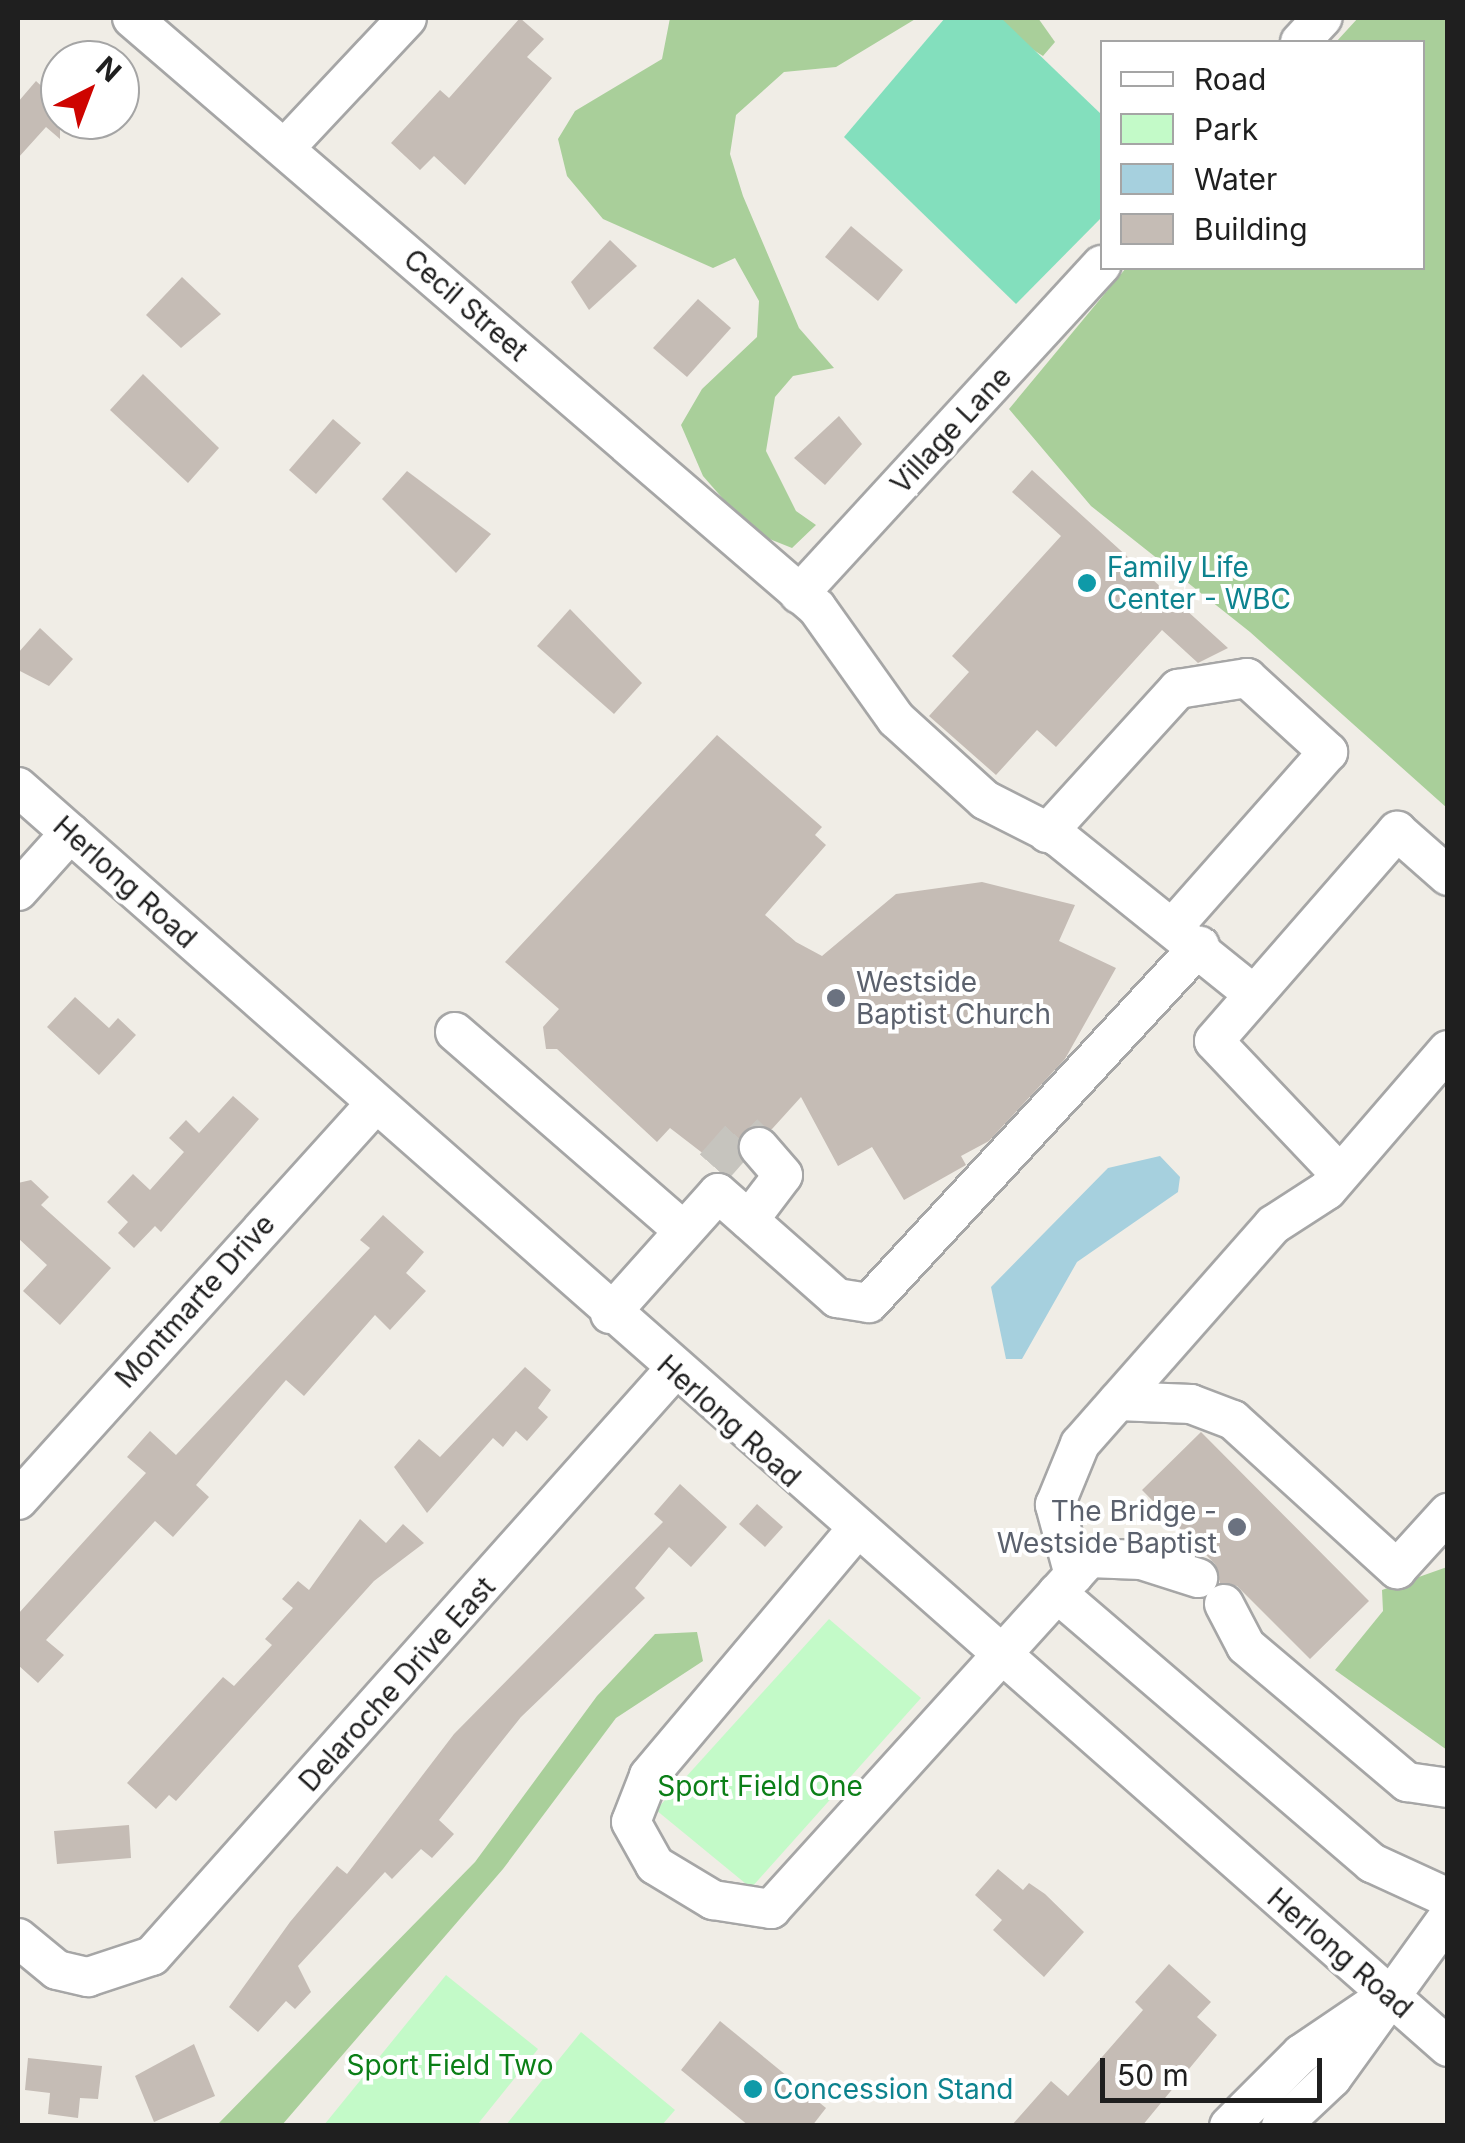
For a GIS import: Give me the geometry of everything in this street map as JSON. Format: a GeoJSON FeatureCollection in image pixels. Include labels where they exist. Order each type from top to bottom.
{"type":"FeatureCollection","features":[{"type":"Feature","properties":{"kind":"street","name":"Cecil Street"},"geometry":{"type":"LineString","coordinates":[[132,18],[799,594],[896,718],[1002,813],[1047,833],[1187,935],[1253,994]]}},
{"type":"Feature","properties":{"kind":"street"},"geometry":{"type":"LineString","coordinates":[[285,148],[407,18]]}},
{"type":"Feature","properties":{"kind":"street"},"geometry":{"type":"LineString","coordinates":[[1302,40],[1322,18]]}},
{"type":"Feature","properties":{"kind":"street","name":"Village Lane"},"geometry":{"type":"LineString","coordinates":[[799,594],[1100,267]]}},
{"type":"Feature","properties":{"kind":"street"},"geometry":{"type":"LineString","coordinates":[[610,1314],[684,1231],[716,1180],[749,1220],[837,1298],[869,1303],[1187,935],[1328,752],[1248,678],[1178,689],[1047,833]]}},
{"type":"Feature","properties":{"kind":"street","name":"Herlong Road"},"geometry":{"type":"LineString","coordinates":[[18,788],[673,1371],[1448,2047]]}},
{"type":"Feature","properties":{"kind":"street"},"geometry":{"type":"LineString","coordinates":[[1340,1174],[1214,1041],[1397,831],[1448,876]]}},
{"type":"Feature","properties":{"kind":"street"},"geometry":{"type":"LineString","coordinates":[[18,892],[70,833]]}},
{"type":"Feature","properties":{"kind":"street"},"geometry":{"type":"LineString","coordinates":[[455,1032],[684,1231]]}},
{"type":"Feature","properties":{"kind":"street"},"geometry":{"type":"LineString","coordinates":[[1448,1050],[1340,1174],[1273,1225],[1080,1444],[1055,1505],[1066,1584],[1372,1863],[1448,1898]]}},
{"type":"Feature","properties":{"kind":"street","name":"Montmarte Drive"},"geometry":{"type":"LineString","coordinates":[[18,1500],[375,1104]]}},
{"type":"Feature","properties":{"kind":"street"},"geometry":{"type":"LineString","coordinates":[[749,1220],[783,1175],[759,1147]]}},
{"type":"Feature","properties":{"kind":"street","name":"Delaroche Drive East"},"geometry":{"type":"LineString","coordinates":[[18,1938],[57,1970],[106,1977],[152,1956],[673,1371]]}},
{"type":"Feature","properties":{"kind":"street"},"geometry":{"type":"LineString","coordinates":[[1118,1401],[1191,1404],[1233,1420],[1398,1568],[1448,1514]]}},
{"type":"Feature","properties":{"kind":"street"},"geometry":{"type":"LineString","coordinates":[[855,1531],[649,1776],[631,1822],[655,1865],[712,1900],[772,1909],[1089,1558],[1141,1560],[1212,1591],[1246,1646],[1407,1782],[1448,1788]]}},
{"type":"Feature","properties":{"kind":"street"},"geometry":{"type":"LineString","coordinates":[[1281,2126],[1332,2078],[1387,1996],[1448,1918]]}},
{"type":"Feature","properties":{"kind":"street"},"geometry":{"type":"LineString","coordinates":[[1229,2126],[1302,2054],[1387,1996]]}},
{"type":"Feature","properties":{"kind":"green space"},"geometry":{"type":"Polygon","coordinates":[[[670,18],[917,18],[836,67],[784,72],[736,115],[730,154],[743,196],[799,328],[834,368],[793,376],[775,397],[766,451],[796,511],[816,525],[792,548],[752,532],[703,476],[681,425],[702,389],[757,337],[759,301],[735,258],[713,268],[603,219],[567,176],[558,139],[575,111],[662,59],[670,18]]]}},
{"type":"Feature","properties":{"kind":"green space"},"geometry":{"type":"Polygon","coordinates":[[[945,18],[1001,18],[1100,113],[1100,219],[1016,304],[844,137],[945,18]]]}},
{"type":"Feature","properties":{"kind":"green space"},"geometry":{"type":"Polygon","coordinates":[[[983,18],[1038,18],[1055,42],[1043,56],[983,18]]]}},
{"type":"Feature","properties":{"kind":"green space"},"geometry":{"type":"Polygon","coordinates":[[[1358,18],[1447,18],[1447,808],[1250,632],[1091,506],[1009,409],[1124,270],[1425,270],[1425,40],[1338,40],[1358,18]]]}},
{"type":"Feature","properties":{"kind":"green space"},"geometry":{"type":"Polygon","coordinates":[[[1447,1567],[1447,1750],[1335,1670],[1383,1611],[1382,1590],[1447,1567]]]}},
{"type":"Feature","properties":{"kind":"green space","name":"Sport Field One"},"geometry":{"type":"Polygon","coordinates":[[[829,1619],[921,1698],[751,1888],[656,1810],[829,1619]]]}},
{"type":"Feature","properties":{"kind":"green space"},"geometry":{"type":"Polygon","coordinates":[[[697,1632],[703,1661],[616,1718],[503,1869],[282,2125],[217,2125],[475,1862],[597,1696],[655,1634],[697,1632]]]}},
{"type":"Feature","properties":{"kind":"green space","name":"Sport Field Two"},"geometry":{"type":"Polygon","coordinates":[[[446,1975],[538,2049],[477,2125],[324,2125],[446,1975]]]}},
{"type":"Feature","properties":{"kind":"green space"},"geometry":{"type":"Polygon","coordinates":[[[581,2032],[675,2110],[662,2125],[506,2125],[581,2032]]]}},
{"type":"Feature","properties":{"kind":"water"},"geometry":{"type":"Polygon","coordinates":[[[1160,1156],[1180,1177],[1178,1192],[1077,1262],[1022,1359],[1006,1359],[991,1287],[1108,1168],[1160,1156]]]}},
{"type":"Feature","properties":{"kind":"building"},"geometry":{"type":"Polygon","coordinates":[[[520,18],[544,39],[527,57],[552,78],[465,185],[434,156],[420,170],[391,143],[440,90],[449,98],[520,18]]]}},
{"type":"Feature","properties":{"kind":"building"},"geometry":{"type":"Polygon","coordinates":[[[36,81],[40,85],[40,134],[18,158],[18,102],[36,81]]]}},
{"type":"Feature","properties":{"kind":"building"},"geometry":{"type":"Polygon","coordinates":[[[851,226],[903,270],[878,301],[825,257],[851,226]]]}},
{"type":"Feature","properties":{"kind":"building"},"geometry":{"type":"Polygon","coordinates":[[[610,240],[637,266],[589,310],[571,282],[610,240]]]}},
{"type":"Feature","properties":{"kind":"building"},"geometry":{"type":"Polygon","coordinates":[[[182,277],[221,314],[181,348],[146,315],[182,277]]]}},
{"type":"Feature","properties":{"kind":"building"},"geometry":{"type":"Polygon","coordinates":[[[698,299],[731,328],[687,377],[653,348],[698,299]]]}},
{"type":"Feature","properties":{"kind":"building"},"geometry":{"type":"Polygon","coordinates":[[[143,374],[219,448],[188,483],[110,410],[143,374]]]}},
{"type":"Feature","properties":{"kind":"building"},"geometry":{"type":"Polygon","coordinates":[[[839,416],[862,444],[825,485],[794,458],[839,416]]]}},
{"type":"Feature","properties":{"kind":"building"},"geometry":{"type":"Polygon","coordinates":[[[333,419],[361,443],[316,494],[289,470],[333,419]]]}},
{"type":"Feature","properties":{"kind":"building","name":"Family Life Center - WBC"},"geometry":{"type":"Polygon","coordinates":[[[1032,470],[1228,648],[1198,663],[1162,630],[1056,747],[1037,730],[996,775],[929,716],[969,672],[952,656],[1061,536],[1012,492],[1032,470]]]}},
{"type":"Feature","properties":{"kind":"building"},"geometry":{"type":"Polygon","coordinates":[[[407,471],[491,534],[456,573],[382,499],[407,471]]]}},
{"type":"Feature","properties":{"kind":"building"},"geometry":{"type":"Polygon","coordinates":[[[570,609],[642,683],[614,714],[537,646],[570,609]]]}},
{"type":"Feature","properties":{"kind":"building"},"geometry":{"type":"Polygon","coordinates":[[[40,628],[73,659],[49,686],[18,670],[18,653],[40,628]]]}},
{"type":"Feature","properties":{"kind":"building","name":"Westside Baptist Church"},"geometry":{"type":"Polygon","coordinates":[[[717,735],[822,827],[815,835],[826,845],[765,915],[796,942],[822,956],[896,894],[982,882],[1075,905],[1059,941],[1116,968],[1065,1059],[989,1141],[961,1156],[966,1165],[904,1200],[872,1147],[838,1166],[801,1097],[772,1129],[744,1131],[743,1162],[731,1175],[670,1128],[657,1142],[557,1049],[546,1049],[543,1027],[559,1009],[505,962],[717,735]]]}},
{"type":"Feature","properties":{"kind":"building"},"geometry":{"type":"Polygon","coordinates":[[[75,997],[109,1028],[118,1018],[136,1035],[99,1075],[47,1027],[75,997]]]}},
{"type":"Feature","properties":{"kind":"building"},"geometry":{"type":"Polygon","coordinates":[[[233,1096],[259,1119],[161,1232],[155,1226],[134,1248],[118,1233],[128,1222],[107,1202],[133,1174],[150,1190],[184,1152],[169,1138],[186,1120],[199,1133],[233,1096]]]}},
{"type":"Feature","properties":{"kind":"building"},"geometry":{"type":"Polygon","coordinates":[[[31,1180],[49,1197],[41,1205],[111,1268],[60,1325],[23,1291],[47,1265],[18,1238],[18,1183],[31,1180]]]}},
{"type":"Feature","properties":{"kind":"building"},"geometry":{"type":"Polygon","coordinates":[[[383,1215],[424,1252],[406,1273],[426,1291],[390,1330],[375,1315],[304,1396],[286,1380],[196,1485],[209,1497],[173,1537],[155,1521],[46,1640],[64,1655],[38,1683],[18,1665],[18,1614],[146,1473],[127,1457],[150,1431],[176,1455],[370,1248],[360,1240],[383,1215]]]}},
{"type":"Feature","properties":{"kind":"building"},"geometry":{"type":"Polygon","coordinates":[[[525,1367],[551,1390],[538,1408],[548,1417],[527,1441],[516,1431],[503,1447],[493,1438],[427,1513],[394,1467],[419,1439],[440,1457],[525,1367]]]}},
{"type":"Feature","properties":{"kind":"building","name":"The Bridge - Westside Baptist"},"geometry":{"type":"Polygon","coordinates":[[[1201,1432],[1369,1601],[1310,1659],[1237,1586],[1220,1583],[1215,1564],[1142,1490],[1201,1432]]]}},
{"type":"Feature","properties":{"kind":"building"},"geometry":{"type":"Polygon","coordinates":[[[680,1484],[727,1527],[691,1567],[669,1547],[635,1588],[645,1598],[521,1717],[439,1820],[454,1834],[432,1858],[421,1849],[392,1879],[385,1872],[298,1966],[311,1992],[295,2009],[286,2001],[258,2032],[229,2007],[290,1922],[337,1866],[347,1874],[454,1734],[663,1522],[654,1514],[680,1484]]]}},
{"type":"Feature","properties":{"kind":"building"},"geometry":{"type":"Polygon","coordinates":[[[757,1504],[783,1527],[765,1547],[739,1524],[757,1504]]]}},
{"type":"Feature","properties":{"kind":"building"},"geometry":{"type":"Polygon","coordinates":[[[360,1519],[386,1543],[403,1524],[424,1543],[374,1581],[176,1801],[169,1795],[156,1809],[127,1783],[223,1677],[234,1686],[272,1645],[265,1639],[293,1608],[282,1599],[298,1581],[309,1590],[360,1519]]]}},
{"type":"Feature","properties":{"kind":"building"},"geometry":{"type":"Polygon","coordinates":[[[129,1825],[131,1858],[57,1864],[54,1831],[129,1825]]]}},
{"type":"Feature","properties":{"kind":"building"},"geometry":{"type":"Polygon","coordinates":[[[998,1869],[1023,1890],[1029,1883],[1045,1894],[1084,1932],[1044,1977],[993,1930],[1002,1920],[975,1895],[998,1869]]]}},
{"type":"Feature","properties":{"kind":"building"},"geometry":{"type":"Polygon","coordinates":[[[1169,1964],[1211,2002],[1197,2017],[1217,2035],[1142,2126],[1011,2126],[1051,2081],[1068,2096],[1143,2010],[1135,2002],[1169,1964]]]}},
{"type":"Feature","properties":{"kind":"building","name":"Concession Stand"},"geometry":{"type":"Polygon","coordinates":[[[720,2021],[826,2108],[812,2126],[749,2126],[681,2070],[720,2021]]]}},
{"type":"Feature","properties":{"kind":"building"},"geometry":{"type":"Polygon","coordinates":[[[194,2044],[215,2096],[154,2122],[135,2076],[194,2044]]]}},
{"type":"Feature","properties":{"kind":"building"},"geometry":{"type":"Polygon","coordinates":[[[28,2058],[102,2066],[98,2099],[80,2098],[78,2118],[48,2114],[50,2093],[25,2090],[28,2058]]]}},
{"type":"Feature","properties":{"kind":"tunnel"},"geometry":{"type":"LineString","coordinates":[[714,1167],[744,1133],[759,1147]]}},
{"type":"Feature","properties":{"kind":"place","name":"Family Life Center - WBC"},"geometry":{"type":"Point","coordinates":[1087,583]}},
{"type":"Feature","properties":{"kind":"place","name":"Westside Baptist Church"},"geometry":{"type":"Point","coordinates":[836,998]}},
{"type":"Feature","properties":{"kind":"place","name":"The Bridge - Westside Baptist"},"geometry":{"type":"Point","coordinates":[1237,1527]}},
{"type":"Feature","properties":{"kind":"place","name":"Concession Stand"},"geometry":{"type":"Point","coordinates":[753,2089]}}]}
